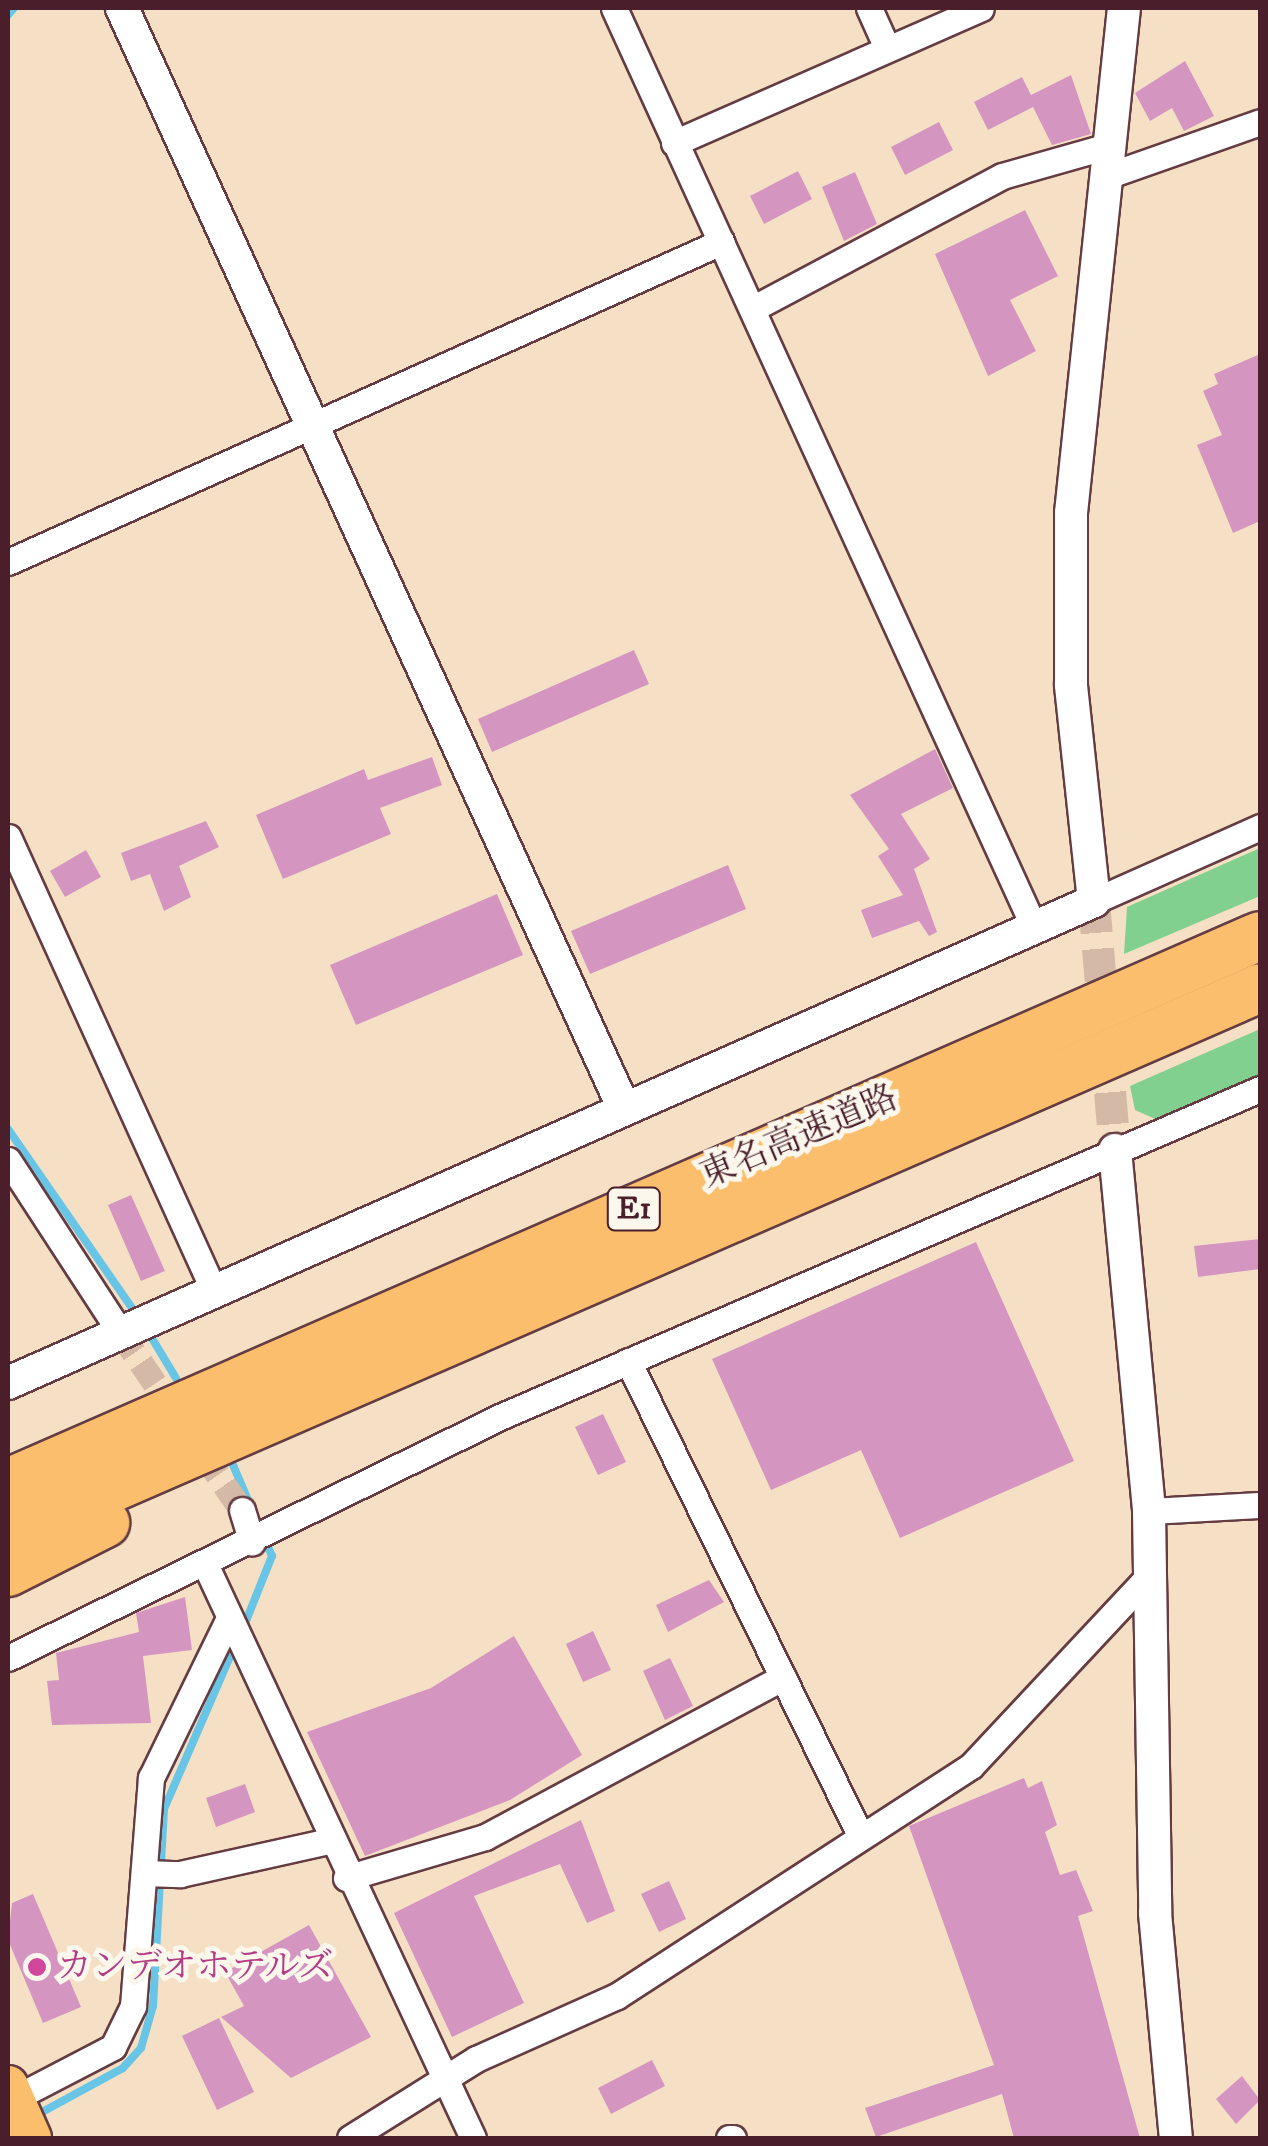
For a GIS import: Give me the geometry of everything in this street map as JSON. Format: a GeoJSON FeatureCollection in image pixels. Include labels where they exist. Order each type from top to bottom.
{"type":"FeatureCollection","features":[{"type":"Feature","properties":{"kind":"highway","name":"東名高速道路"},"geometry":{"type":"LineString","coordinates":[[8,1483],[1260,936]]}},
{"type":"Feature","properties":{"kind":"highway","name":"東名高速道路"},"geometry":{"type":"LineString","coordinates":[[8,1533],[1260,988]]}},
{"type":"Feature","properties":{"kind":"highway"},"geometry":{"type":"LineString","coordinates":[[8,1572],[582,1284]]}},
{"type":"Feature","properties":{"kind":"street"},"geometry":{"type":"LineString","coordinates":[[122,8],[314,421],[622,1104]]}},
{"type":"Feature","properties":{"kind":"street"},"geometry":{"type":"LineString","coordinates":[[614,8],[1033,926]]}},
{"type":"Feature","properties":{"kind":"street"},"geometry":{"type":"LineString","coordinates":[[869,8],[887,48]]}},
{"type":"Feature","properties":{"kind":"street"},"geometry":{"type":"LineString","coordinates":[[674,143],[981,8]]}},
{"type":"Feature","properties":{"kind":"street"},"geometry":{"type":"LineString","coordinates":[[1094,901],[1071,684],[1071,513],[1124,8]]}},
{"type":"Feature","properties":{"kind":"street"},"geometry":{"type":"LineString","coordinates":[[752,309],[1002,176],[1106,162],[1260,122]]}},
{"type":"Feature","properties":{"kind":"street"},"geometry":{"type":"LineString","coordinates":[[8,562],[314,421],[721,242]]}},
{"type":"Feature","properties":{"kind":"street"},"geometry":{"type":"LineString","coordinates":[[8,1383],[622,1104],[1260,827]]}},
{"type":"Feature","properties":{"kind":"street"},"geometry":{"type":"LineString","coordinates":[[8,837],[214,1291]]}},
{"type":"Feature","properties":{"kind":"street"},"geometry":{"type":"LineString","coordinates":[[8,1658],[628,1361],[1260,1089]]}},
{"type":"Feature","properties":{"kind":"street"},"geometry":{"type":"LineString","coordinates":[[1114,1150],[1150,1511],[1155,1913],[1176,2138]]}},
{"type":"Feature","properties":{"kind":"street"},"geometry":{"type":"LineString","coordinates":[[8,1160],[123,1331]]}},
{"type":"Feature","properties":{"kind":"street"},"geometry":{"type":"LineString","coordinates":[[8,1207],[34,1199]]}},
{"type":"Feature","properties":{"kind":"street"},"geometry":{"type":"LineString","coordinates":[[628,1361],[860,1835]]}},
{"type":"Feature","properties":{"kind":"street"},"geometry":{"type":"LineString","coordinates":[[1150,1511],[1260,1505]]}},
{"type":"Feature","properties":{"kind":"street"},"geometry":{"type":"LineString","coordinates":[[242,1510],[253,1542]]}},
{"type":"Feature","properties":{"kind":"street"},"geometry":{"type":"LineString","coordinates":[[206,1566],[346,1878],[473,2138]]}},
{"type":"Feature","properties":{"kind":"street"},"geometry":{"type":"LineString","coordinates":[[350,2138],[446,2082],[617,1996],[971,1766],[1150,1574]]}},
{"type":"Feature","properties":{"kind":"street"},"geometry":{"type":"LineString","coordinates":[[17,2108],[113,2048],[133,2006],[152,1778],[230,1619]]}},
{"type":"Feature","properties":{"kind":"street"},"geometry":{"type":"LineString","coordinates":[[346,1878],[485,1837],[783,1678]]}},
{"type":"Feature","properties":{"kind":"street"},"geometry":{"type":"LineString","coordinates":[[145,1873],[176,1874],[329,1840]]}},
{"type":"Feature","properties":{"kind":"green space"},"geometry":{"type":"Polygon","coordinates":[[[1260,848],[1260,896],[1124,954],[1127,907],[1260,848]]]}},
{"type":"Feature","properties":{"kind":"green space"},"geometry":{"type":"Polygon","coordinates":[[[1260,1029],[1260,1078],[1160,1121],[1135,1110],[1130,1086],[1260,1029]]]}},
{"type":"Feature","properties":{"kind":"building"},"geometry":{"type":"Polygon","coordinates":[[[1185,61],[1214,116],[1184,131],[1172,108],[1150,121],[1135,93],[1185,61]]]}},
{"type":"Feature","properties":{"kind":"building"},"geometry":{"type":"Polygon","coordinates":[[[1071,75],[1091,134],[1052,145],[1033,107],[988,130],[974,102],[1022,77],[1031,95],[1071,75]]]}},
{"type":"Feature","properties":{"kind":"building"},"geometry":{"type":"Polygon","coordinates":[[[939,122],[953,150],[905,175],[891,147],[939,122]]]}},
{"type":"Feature","properties":{"kind":"building"},"geometry":{"type":"Polygon","coordinates":[[[798,171],[812,199],[764,224],[750,196],[798,171]]]}},
{"type":"Feature","properties":{"kind":"building"},"geometry":{"type":"Polygon","coordinates":[[[855,172],[877,224],[844,241],[822,187],[855,172]]]}},
{"type":"Feature","properties":{"kind":"building"},"geometry":{"type":"Polygon","coordinates":[[[1025,210],[1058,276],[1010,300],[1036,351],[988,376],[935,254],[1025,210]]]}},
{"type":"Feature","properties":{"kind":"building"},"geometry":{"type":"Polygon","coordinates":[[[1260,354],[1260,521],[1233,533],[1197,445],[1222,435],[1203,391],[1218,384],[1214,374],[1260,354]]]}},
{"type":"Feature","properties":{"kind":"building"},"geometry":{"type":"Polygon","coordinates":[[[634,650],[649,684],[492,752],[478,719],[634,650]]]}},
{"type":"Feature","properties":{"kind":"building"},"geometry":{"type":"Polygon","coordinates":[[[935,749],[953,788],[901,814],[930,859],[914,869],[937,932],[929,936],[919,921],[872,938],[861,910],[903,895],[878,856],[889,849],[850,795],[935,749]]]}},
{"type":"Feature","properties":{"kind":"building"},"geometry":{"type":"Polygon","coordinates":[[[432,757],[442,785],[380,808],[391,834],[283,879],[256,815],[364,769],[368,780],[432,757]]]}},
{"type":"Feature","properties":{"kind":"building"},"geometry":{"type":"Polygon","coordinates":[[[206,821],[219,847],[179,866],[191,897],[164,911],[150,874],[131,881],[121,853],[206,821]]]}},
{"type":"Feature","properties":{"kind":"building"},"geometry":{"type":"Polygon","coordinates":[[[86,850],[101,877],[65,897],[50,871],[86,850]]]}},
{"type":"Feature","properties":{"kind":"building"},"geometry":{"type":"Polygon","coordinates":[[[728,865],[746,909],[590,974],[571,931],[728,865]]]}},
{"type":"Feature","properties":{"kind":"building"},"geometry":{"type":"Polygon","coordinates":[[[497,894],[523,955],[356,1025],[330,965],[497,894]]]}},
{"type":"Feature","properties":{"kind":"building"},"geometry":{"type":"Polygon","coordinates":[[[131,1195],[165,1271],[141,1281],[108,1205],[131,1195]]]}},
{"type":"Feature","properties":{"kind":"building"},"geometry":{"type":"Polygon","coordinates":[[[1260,1239],[1260,1269],[1198,1277],[1194,1246],[1260,1239]]]}},
{"type":"Feature","properties":{"kind":"building"},"geometry":{"type":"Polygon","coordinates":[[[976,1242],[1074,1461],[900,1538],[861,1450],[771,1490],[712,1359],[976,1242]]]}},
{"type":"Feature","properties":{"kind":"building"},"geometry":{"type":"Polygon","coordinates":[[[603,1414],[626,1462],[598,1475],[575,1427],[603,1414]]]}},
{"type":"Feature","properties":{"kind":"building"},"geometry":{"type":"Polygon","coordinates":[[[709,1580],[724,1602],[668,1632],[656,1605],[709,1580]]]}},
{"type":"Feature","properties":{"kind":"building"},"geometry":{"type":"Polygon","coordinates":[[[185,1597],[192,1650],[143,1656],[151,1723],[52,1725],[47,1681],[59,1680],[56,1653],[139,1632],[136,1613],[185,1597]]]}},
{"type":"Feature","properties":{"kind":"building"},"geometry":{"type":"Polygon","coordinates":[[[593,1631],[611,1670],[583,1682],[566,1644],[593,1631]]]}},
{"type":"Feature","properties":{"kind":"building"},"geometry":{"type":"Polygon","coordinates":[[[514,1636],[582,1755],[510,1800],[365,1856],[307,1732],[431,1688],[514,1636]]]}},
{"type":"Feature","properties":{"kind":"building"},"geometry":{"type":"Polygon","coordinates":[[[670,1658],[693,1706],[665,1720],[643,1671],[670,1658]]]}},
{"type":"Feature","properties":{"kind":"building"},"geometry":{"type":"Polygon","coordinates":[[[1024,1778],[1028,1788],[1042,1781],[1057,1825],[1045,1832],[1060,1875],[1076,1870],[1093,1911],[1078,1916],[1140,2138],[1014,2138],[1002,2094],[876,2137],[865,2108],[994,2065],[909,1826],[1024,1778]]]}},
{"type":"Feature","properties":{"kind":"building"},"geometry":{"type":"Polygon","coordinates":[[[245,1784],[255,1812],[216,1827],[206,1798],[245,1784]]]}},
{"type":"Feature","properties":{"kind":"building"},"geometry":{"type":"Polygon","coordinates":[[[581,1820],[615,1911],[587,1923],[560,1864],[474,1896],[524,2003],[452,2037],[394,1913],[581,1820]]]}},
{"type":"Feature","properties":{"kind":"building"},"geometry":{"type":"Polygon","coordinates":[[[669,1881],[686,1919],[659,1932],[641,1894],[669,1881]]]}},
{"type":"Feature","properties":{"kind":"building"},"geometry":{"type":"Polygon","coordinates":[[[33,1894],[81,2007],[43,2023],[8,1940],[12,1903],[33,1894]]]}},
{"type":"Feature","properties":{"kind":"building"},"geometry":{"type":"Polygon","coordinates":[[[309,1925],[371,2037],[291,2078],[221,2017],[244,2006],[225,1972],[309,1925]]]}},
{"type":"Feature","properties":{"kind":"building"},"geometry":{"type":"Polygon","coordinates":[[[219,2018],[254,2092],[217,2110],[182,2036],[219,2018]]]}},
{"type":"Feature","properties":{"kind":"building"},"geometry":{"type":"Polygon","coordinates":[[[652,2060],[665,2086],[611,2114],[598,2088],[652,2060]]]}},
{"type":"Feature","properties":{"kind":"building"},"geometry":{"type":"Polygon","coordinates":[[[1242,2076],[1260,2100],[1236,2124],[1216,2099],[1242,2076]]]}},
{"type":"Feature","properties":{"kind":"waterway"},"geometry":{"type":"LineString","coordinates":[[8,15],[14,8]]}},
{"type":"Feature","properties":{"kind":"waterway"},"geometry":{"type":"LineString","coordinates":[[8,1129],[139,1318]]}},
{"type":"Feature","properties":{"kind":"waterway"},"geometry":{"type":"LineString","coordinates":[[147,1330],[176,1378]]}},
{"type":"Feature","properties":{"kind":"waterway"},"geometry":{"type":"LineString","coordinates":[[233,1465],[272,1556],[242,1631]]}},
{"type":"Feature","properties":{"kind":"waterway"},"geometry":{"type":"LineString","coordinates":[[33,2117],[123,2068],[141,2048],[153,2006],[164,1809],[236,1643]]}},
{"type":"Feature","properties":{"kind":"tunnel"},"geometry":{"type":"LineString","coordinates":[[1094,901],[1115,1150]]}},
{"type":"Feature","properties":{"kind":"tunnel"},"geometry":{"type":"LineString","coordinates":[[120,1332],[242,1510]]}},
{"type":"Feature","properties":{"kind":"place","name":"カンデオホテルズ"},"geometry":{"type":"Point","coordinates":[37,1967]}}]}
